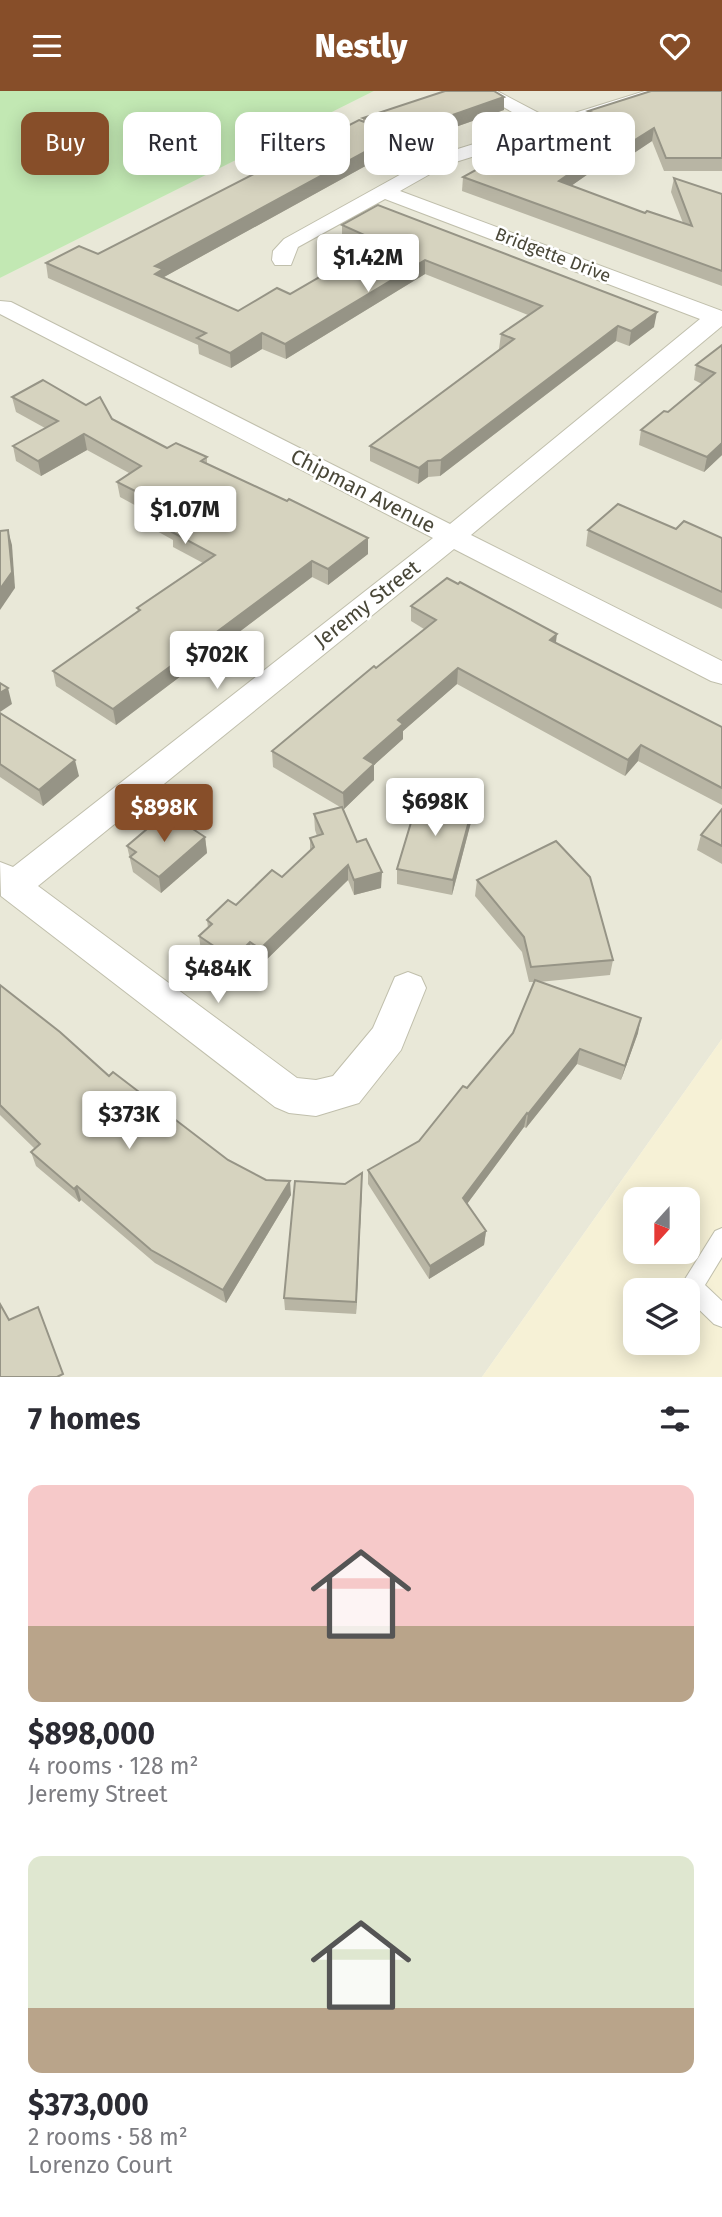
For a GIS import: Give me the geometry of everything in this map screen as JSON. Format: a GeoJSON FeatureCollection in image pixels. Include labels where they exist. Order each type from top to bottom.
{"type":"FeatureCollection","features":[{"type":"Feature","properties":{"kind":"street"},"geometry":{"type":"LineString","coordinates":[[484,91],[524,112]]}},
{"type":"Feature","properties":{"kind":"street"},"geometry":{"type":"LineString","coordinates":[[595,112],[663,91]]}},
{"type":"Feature","properties":{"kind":"street"},"geometry":{"type":"LineString","coordinates":[[284,260],[284,251],[291,243],[439,160],[472,150]]}},
{"type":"Feature","properties":{"kind":"street","name":"Bridgette Drive"},"geometry":{"type":"LineString","coordinates":[[383,191],[719,318]]}},
{"type":"Feature","properties":{"kind":"street","name":"Chipman Avenue"},"geometry":{"type":"LineString","coordinates":[[3,307],[722,674]]}},
{"type":"Feature","properties":{"kind":"street","name":"Jeremy Street"},"geometry":{"type":"LineString","coordinates":[[6,881],[453,536],[719,318]]}},
{"type":"Feature","properties":{"kind":"street"},"geometry":{"type":"LineString","coordinates":[[6,881],[289,1095],[316,1098],[345,1091],[388,1038],[408,988]]}},
{"type":"Feature","properties":{"kind":"lane"},"geometry":{"type":"LineString","coordinates":[[722,1238],[691,1287],[722,1316]]}},
{"type":"Feature","properties":{"kind":"shaded area"},"geometry":{"type":"Polygon","coordinates":[[[374,91],[722,91],[722,1039],[482,1377],[0,1377],[0,278],[206,175],[221,175],[221,168],[235,160],[235,175],[350,175],[350,112],[332,112],[374,91]]]}},
{"type":"Feature","properties":{"kind":"shaded area"},"geometry":{"type":"Polygon","coordinates":[[[722,1039],[722,1377],[482,1377],[722,1039]]]}},
{"type":"Feature","properties":{"kind":"green space"},"geometry":{"type":"Polygon","coordinates":[[[0,91],[374,91],[332,112],[235,112],[235,160],[221,168],[221,112],[123,112],[123,175],[206,175],[0,278],[0,91]]]}},
{"type":"Feature","properties":{"kind":"building"},"geometry":{"type":"Polygon","coordinates":[[[445,91],[494,91],[504,97],[458,113],[381,112],[445,91]]]}},
{"type":"Feature","properties":{"kind":"building"},"geometry":{"type":"Polygon","coordinates":[[[651,91],[722,91],[722,158],[666,158],[654,128],[635,140],[635,112],[588,111],[651,91]]]}},
{"type":"Feature","properties":{"kind":"building"},"geometry":{"type":"Polygon","coordinates":[[[359,120],[364,122],[364,152],[350,160],[350,125],[359,120]]]}},
{"type":"Feature","properties":{"kind":"building"},"geometry":{"type":"Polygon","coordinates":[[[472,172],[472,175],[568,175],[559,181],[645,213],[647,211],[692,226],[674,178],[722,194],[722,271],[463,177],[472,172]]]}},
{"type":"Feature","properties":{"kind":"building"},"geometry":{"type":"Polygon","coordinates":[[[252,175],[323,175],[155,266],[163,269],[155,274],[238,311],[277,288],[290,294],[380,242],[342,225],[378,205],[657,312],[631,331],[618,326],[441,460],[428,461],[419,468],[370,446],[514,339],[501,334],[542,306],[425,260],[285,344],[262,333],[230,353],[197,338],[206,333],[46,263],[79,246],[98,254],[252,175]]]}},
{"type":"Feature","properties":{"kind":"building"},"geometry":{"type":"Polygon","coordinates":[[[722,345],[722,443],[707,457],[641,430],[664,411],[668,412],[715,373],[696,365],[722,345]]]}},
{"type":"Feature","properties":{"kind":"building"},"geometry":{"type":"Polygon","coordinates":[[[43,380],[86,405],[100,397],[112,419],[167,448],[176,443],[207,457],[201,461],[287,501],[289,499],[368,538],[328,569],[312,561],[113,709],[53,671],[140,610],[137,608],[215,555],[172,532],[177,528],[153,515],[165,506],[117,482],[141,466],[84,434],[38,461],[13,446],[58,421],[12,397],[43,380]]]}},
{"type":"Feature","properties":{"kind":"building"},"geometry":{"type":"Polygon","coordinates":[[[618,504],[676,529],[684,521],[722,538],[722,592],[588,530],[618,504]]]}},
{"type":"Feature","properties":{"kind":"building"},"geometry":{"type":"Polygon","coordinates":[[[8,530],[12,572],[0,589],[0,531],[8,530]]]}},
{"type":"Feature","properties":{"kind":"building"},"geometry":{"type":"Polygon","coordinates":[[[447,578],[458,584],[460,582],[557,634],[550,640],[722,727],[722,788],[641,745],[628,760],[458,668],[398,720],[403,724],[364,758],[374,764],[343,793],[272,751],[374,666],[376,668],[436,620],[411,606],[447,578]]]}},
{"type":"Feature","properties":{"kind":"building"},"geometry":{"type":"Polygon","coordinates":[[[0,683],[8,688],[0,693],[0,683]]]}},
{"type":"Feature","properties":{"kind":"building"},"geometry":{"type":"Polygon","coordinates":[[[0,713],[75,760],[39,790],[0,764],[0,713]]]}},
{"type":"Feature","properties":{"kind":"building"},"geometry":{"type":"Polygon","coordinates":[[[419,796],[473,806],[453,880],[397,869],[419,796]]]}},
{"type":"Feature","properties":{"kind":"building"},"geometry":{"type":"Polygon","coordinates":[[[342,807],[357,842],[366,839],[382,872],[354,880],[348,865],[260,949],[250,942],[233,959],[199,936],[212,924],[207,920],[228,900],[236,905],[272,870],[282,877],[314,847],[310,838],[323,834],[314,814],[342,807]]]}},
{"type":"Feature","properties":{"kind":"building"},"geometry":{"type":"Polygon","coordinates":[[[722,809],[722,846],[701,835],[722,809]]]}},
{"type":"Feature","properties":{"kind":"building"},"geometry":{"type":"Polygon","coordinates":[[[167,812],[205,837],[159,877],[130,857],[136,852],[127,846],[167,812]]]}},
{"type":"Feature","properties":{"kind":"building"},"geometry":{"type":"Polygon","coordinates":[[[556,841],[590,877],[613,960],[531,967],[524,937],[477,880],[556,841]]]}},
{"type":"Feature","properties":{"kind":"building"},"geometry":{"type":"Polygon","coordinates":[[[535,980],[641,1018],[625,1066],[580,1049],[527,1113],[463,1198],[486,1231],[430,1266],[368,1170],[419,1141],[463,1086],[467,1088],[513,1033],[535,980]]]}},
{"type":"Feature","properties":{"kind":"building"},"geometry":{"type":"Polygon","coordinates":[[[0,985],[60,1032],[109,1076],[113,1072],[228,1160],[266,1180],[290,1181],[223,1290],[151,1250],[77,1186],[74,1189],[31,1152],[40,1144],[0,1105],[0,985]]]}},
{"type":"Feature","properties":{"kind":"building"},"geometry":{"type":"Polygon","coordinates":[[[362,1173],[356,1302],[284,1298],[295,1181],[345,1184],[362,1173]]]}},
{"type":"Feature","properties":{"kind":"building"},"geometry":{"type":"Polygon","coordinates":[[[0,1304],[9,1320],[38,1307],[63,1374],[57,1377],[0,1377],[0,1304]]]}}]}
